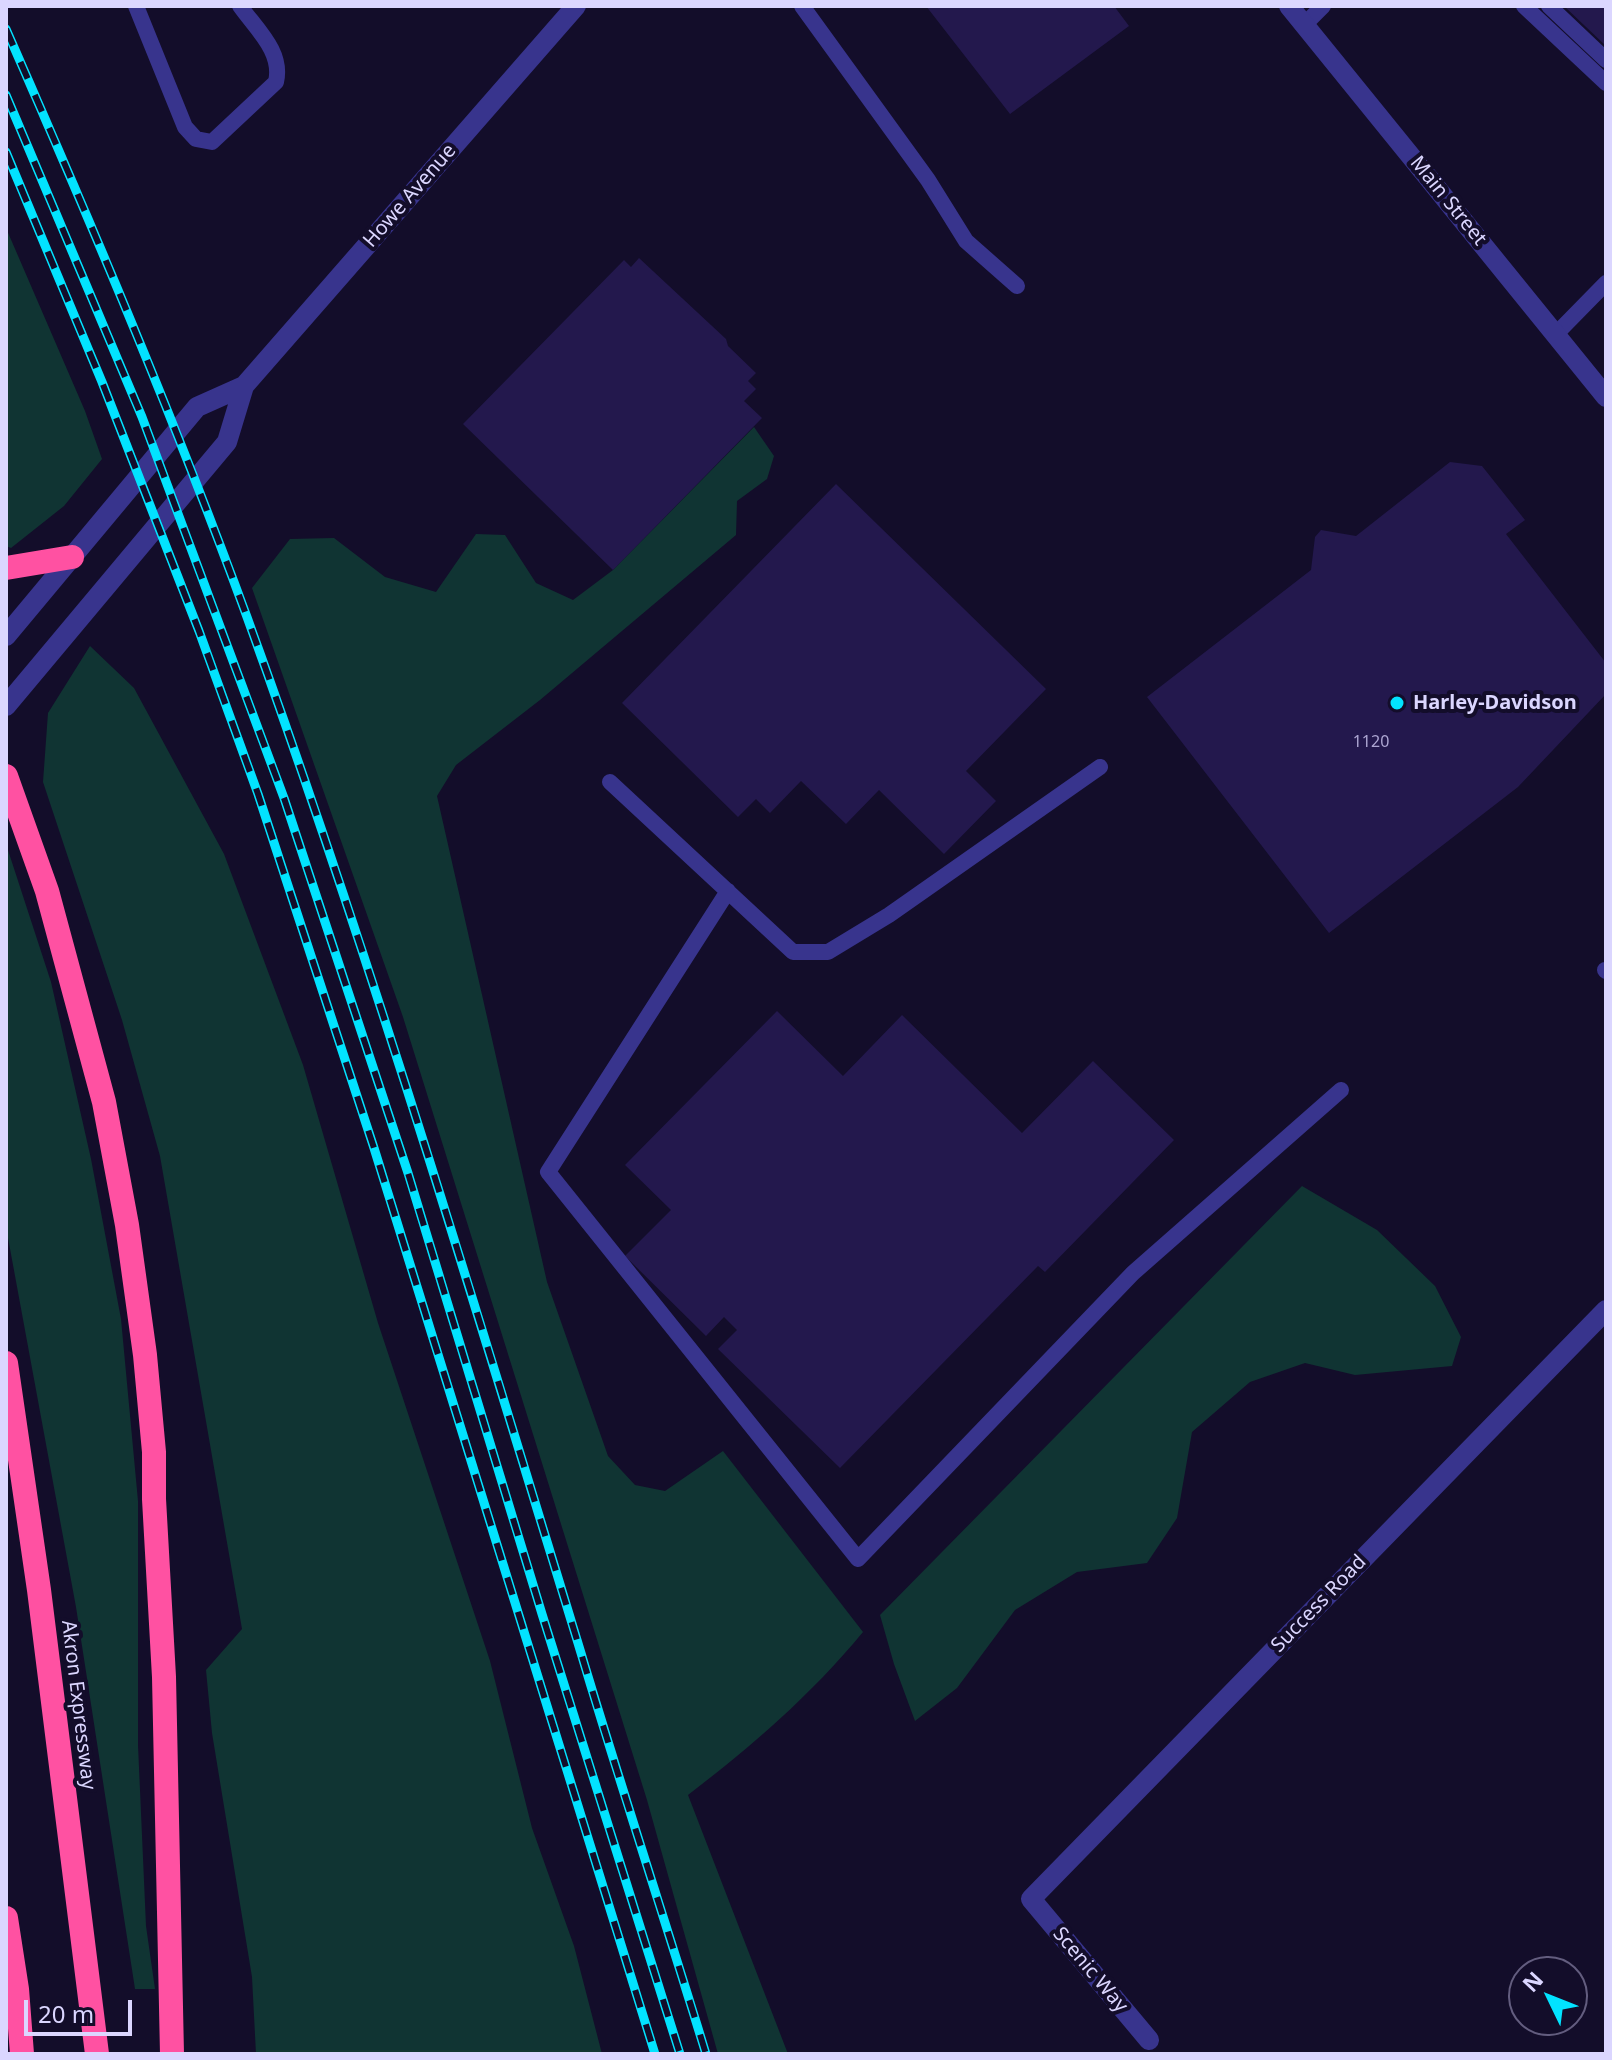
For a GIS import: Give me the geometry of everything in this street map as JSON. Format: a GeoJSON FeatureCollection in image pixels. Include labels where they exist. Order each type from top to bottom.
{"type":"FeatureCollection","features":[{"type":"Feature","properties":{"kind":"highway"},"geometry":{"type":"LineString","coordinates":[[6,568],[72,557]]}},
{"type":"Feature","properties":{"kind":"highway"},"geometry":{"type":"LineString","coordinates":[[6,776],[47,891],[104,1102],[127,1225],[145,1355],[154,1452],[164,1677],[172,2054]]}},
{"type":"Feature","properties":{"kind":"highway","name":"Akron Expressway"},"geometry":{"type":"LineString","coordinates":[[6,1363],[39,1590],[97,2054]]}},
{"type":"Feature","properties":{"kind":"highway"},"geometry":{"type":"LineString","coordinates":[[6,1918],[17,1989],[22,2054]]}},
{"type":"Feature","properties":{"kind":"street","name":"Howe Avenue"},"geometry":{"type":"LineString","coordinates":[[6,706],[227,442],[244,386],[576,6]]}},
{"type":"Feature","properties":{"kind":"street","name":"Main Street"},"geometry":{"type":"LineString","coordinates":[[1289,6],[1606,397]]}},
{"type":"Feature","properties":{"kind":"street","name":"Howe Avenue"},"geometry":{"type":"LineString","coordinates":[[6,636],[197,407],[244,386]]}},
{"type":"Feature","properties":{"kind":"street","name":"Success Road"},"geometry":{"type":"LineString","coordinates":[[1031,1899],[1606,1310]]}},
{"type":"Feature","properties":{"kind":"street","name":"Scenic Way"},"geometry":{"type":"LineString","coordinates":[[1031,1899],[1149,2040]]}},
{"type":"Feature","properties":{"kind":"lane"},"geometry":{"type":"LineString","coordinates":[[136,6],[185,127],[196,139],[212,142],[276,82],[279,68],[277,56],[240,6]]}},
{"type":"Feature","properties":{"kind":"lane"},"geometry":{"type":"LineString","coordinates":[[802,6],[928,180],[966,241],[1017,286]]}},
{"type":"Feature","properties":{"kind":"lane"},"geometry":{"type":"LineString","coordinates":[[1304,25],[1323,6]]}},
{"type":"Feature","properties":{"kind":"lane"},"geometry":{"type":"LineString","coordinates":[[1524,6],[1606,83]]}},
{"type":"Feature","properties":{"kind":"lane"},"geometry":{"type":"LineString","coordinates":[[1549,6],[1606,60]]}},
{"type":"Feature","properties":{"kind":"lane"},"geometry":{"type":"LineString","coordinates":[[1556,334],[1606,283]]}},
{"type":"Feature","properties":{"kind":"lane"},"geometry":{"type":"LineString","coordinates":[[610,782],[793,952],[828,952],[889,915],[1100,767]]}},
{"type":"Feature","properties":{"kind":"lane"},"geometry":{"type":"LineString","coordinates":[[728,891],[548,1172],[858,1559],[1133,1273],[1341,1090]]}},
{"type":"Feature","properties":{"kind":"green space"},"geometry":{"type":"Polygon","coordinates":[[[6,228],[85,411],[102,459],[64,506],[11,548],[6,546],[6,228]]]}},
{"type":"Feature","properties":{"kind":"green space"},"geometry":{"type":"Polygon","coordinates":[[[754,427],[774,456],[767,479],[737,501],[736,535],[540,700],[456,765],[437,796],[547,1282],[608,1456],[635,1485],[665,1491],[723,1451],[863,1632],[780,1719],[688,1795],[788,2054],[718,2054],[647,1800],[403,1017],[252,588],[290,539],[334,538],[385,577],[436,592],[476,534],[505,535],[536,583],[573,600],[613,570],[754,427]]]}},
{"type":"Feature","properties":{"kind":"green space"},"geometry":{"type":"Polygon","coordinates":[[[90,646],[134,688],[224,854],[303,1065],[378,1323],[490,1661],[532,1828],[574,1946],[602,2054],[256,2054],[252,1977],[212,1733],[206,1670],[242,1629],[160,1156],[122,1020],[43,782],[48,713],[90,646]]]}},
{"type":"Feature","properties":{"kind":"green space"},"geometry":{"type":"Polygon","coordinates":[[[6,844],[51,982],[91,1159],[121,1319],[138,1501],[138,1745],[146,1926],[155,1989],[135,1989],[76,1607],[6,1227],[6,844]]]}},
{"type":"Feature","properties":{"kind":"green space"},"geometry":{"type":"Polygon","coordinates":[[[1302,1186],[1377,1230],[1435,1286],[1461,1337],[1452,1366],[1355,1375],[1305,1363],[1250,1382],[1192,1432],[1177,1518],[1147,1563],[1077,1572],[1015,1610],[957,1688],[915,1721],[880,1615],[1302,1186]]]}},
{"type":"Feature","properties":{"kind":"building"},"geometry":{"type":"Polygon","coordinates":[[[926,6],[1114,6],[1129,26],[1010,114],[926,6]]]}},
{"type":"Feature","properties":{"kind":"building"},"geometry":{"type":"Polygon","coordinates":[[[1564,6],[1606,6],[1606,46],[1564,6]]]}},
{"type":"Feature","properties":{"kind":"building"},"geometry":{"type":"Polygon","coordinates":[[[639,258],[726,339],[728,346],[756,373],[748,381],[756,389],[744,401],[762,418],[613,570],[463,424],[624,260],[631,267],[639,258]]]}},
{"type":"Feature","properties":{"kind":"building"},"geometry":{"type":"Polygon","coordinates":[[[1450,462],[1482,466],[1525,520],[1506,534],[1606,663],[1606,694],[1518,787],[1329,933],[1147,697],[1311,570],[1315,537],[1321,530],[1356,536],[1450,462]]]}},
{"type":"Feature","properties":{"kind":"building"},"geometry":{"type":"Polygon","coordinates":[[[836,484],[1046,689],[966,771],[996,801],[944,854],[879,790],[846,824],[801,781],[770,813],[756,799],[738,817],[622,703],[836,484]]]}},
{"type":"Feature","properties":{"kind":"building"},"geometry":{"type":"Polygon","coordinates":[[[777,1011],[843,1076],[902,1015],[1022,1133],[1093,1061],[1174,1140],[1045,1272],[1038,1266],[840,1468],[718,1349],[737,1330],[724,1317],[706,1336],[625,1256],[671,1210],[625,1165],[777,1011]]]}},
{"type":"Feature","properties":{"kind":"railway"},"geometry":{"type":"LineString","coordinates":[[6,29],[161,395],[293,745],[421,1133],[706,2054]]}},
{"type":"Feature","properties":{"kind":"railway"},"geometry":{"type":"LineString","coordinates":[[6,95],[142,417],[284,798],[408,1173],[680,2054]]}},
{"type":"Feature","properties":{"kind":"railway"},"geometry":{"type":"LineString","coordinates":[[6,152],[102,382],[199,631],[258,794],[374,1148],[655,2054]]}},
{"type":"Feature","properties":{"kind":"place","name":"Harley-Davidson"},"geometry":{"type":"Point","coordinates":[1397,703]}}]}
